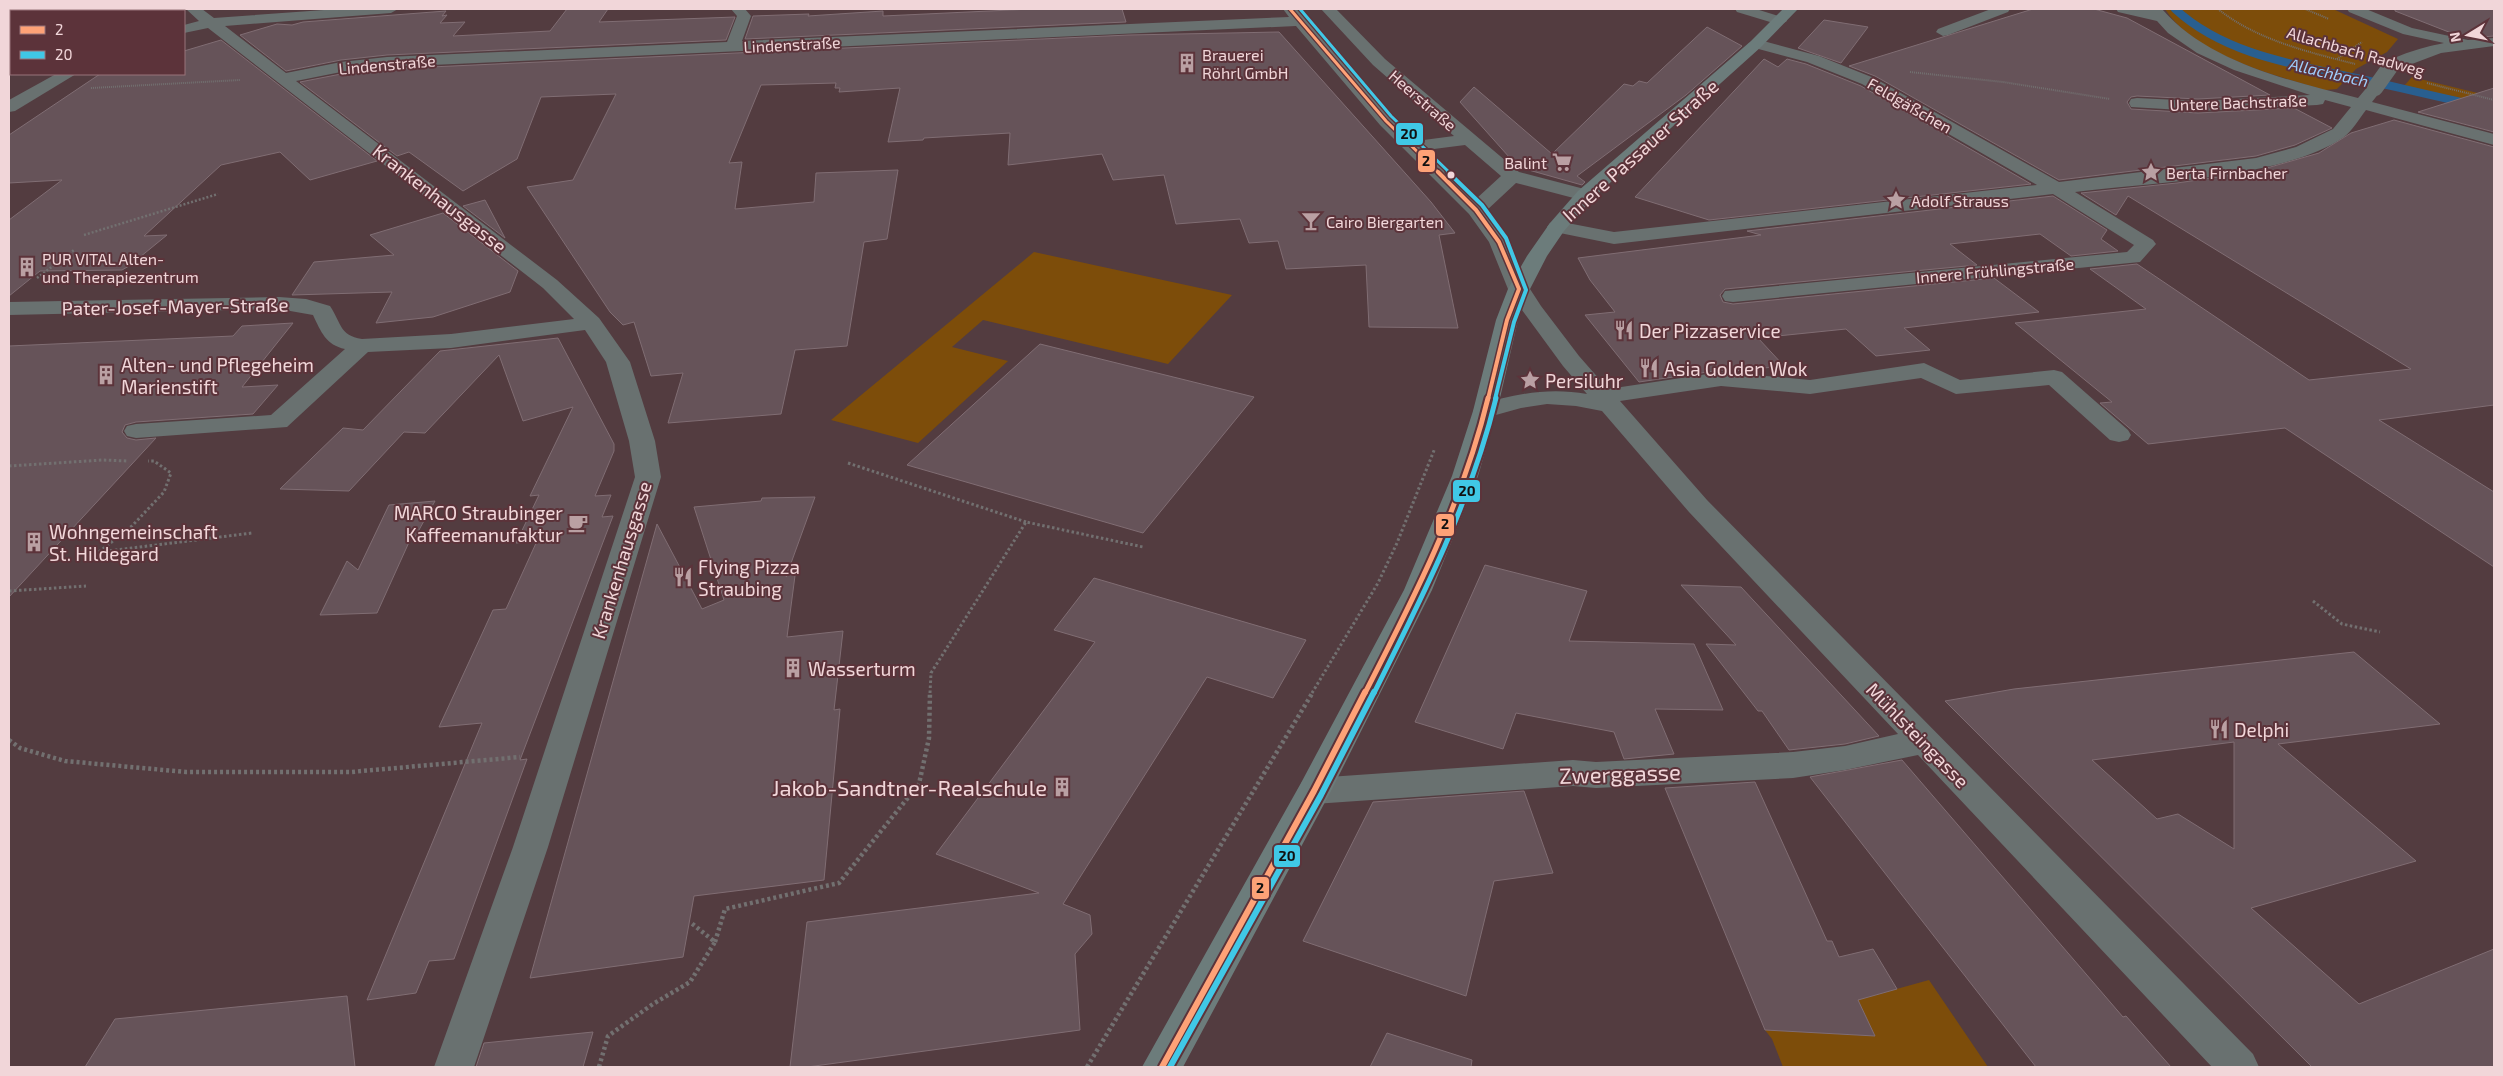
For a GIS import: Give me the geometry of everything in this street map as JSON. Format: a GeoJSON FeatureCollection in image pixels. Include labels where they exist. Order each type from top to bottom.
{"type":"FeatureCollection","features":[{"type":"Feature","properties":{"kind":"main road","name":"Innere Passauer Straße"},"geometry":{"type":"LineString","coordinates":[[1162,1067],[1314,791],[1418,590],[1465,476],[1485,411],[1507,320],[1519,289],[1537,256],[1557,226],[1585,195],[1756,44],[1786,15]]}},
{"type":"Feature","properties":{"kind":"street"},"geometry":{"type":"LineString","coordinates":[[185,27],[201,16],[391,9]]}},
{"type":"Feature","properties":{"kind":"street"},"geometry":{"type":"LineString","coordinates":[[733,46],[744,16],[738,9]]}},
{"type":"Feature","properties":{"kind":"street","name":"Heerstraße"},"geometry":{"type":"LineString","coordinates":[[1328,9],[1379,62],[1512,176],[1585,195]]}},
{"type":"Feature","properties":{"kind":"street"},"geometry":{"type":"LineString","coordinates":[[1742,9],[1786,15]]}},
{"type":"Feature","properties":{"kind":"street"},"geometry":{"type":"LineString","coordinates":[[1943,32],[2003,9]]}},
{"type":"Feature","properties":{"kind":"street"},"geometry":{"type":"LineString","coordinates":[[2123,9],[2157,13]]}},
{"type":"Feature","properties":{"kind":"street"},"geometry":{"type":"LineString","coordinates":[[2354,9],[2408,31],[2467,44]]}},
{"type":"Feature","properties":{"kind":"street","name":"Untere Bachstraße"},"geometry":{"type":"LineString","coordinates":[[2157,13],[2170,29],[2239,66],[2338,98],[2494,140]]}},
{"type":"Feature","properties":{"kind":"street","name":"Lindenstraße"},"geometry":{"type":"LineString","coordinates":[[285,78],[342,67],[387,62],[733,46],[1294,15]]}},
{"type":"Feature","properties":{"kind":"street","name":"Heerstraße"},"geometry":{"type":"LineString","coordinates":[[1294,15],[1338,67],[1412,147],[1476,210],[1499,242],[1519,289]]}},
{"type":"Feature","properties":{"kind":"street","name":"Krankenhausgasse"},"geometry":{"type":"LineString","coordinates":[[201,16],[285,78],[550,284],[591,323],[618,362],[642,441],[648,477],[562,753],[479,999],[454,1067]]}},
{"type":"Feature","properties":{"kind":"street"},"geometry":{"type":"LineString","coordinates":[[1557,226],[1614,238],[2199,172],[2257,163],[2302,151],[2339,133],[2363,105],[2390,67],[2419,53],[2467,44],[2494,42]]}},
{"type":"Feature","properties":{"kind":"street","name":"Feldgäßchen"},"geometry":{"type":"LineString","coordinates":[[1756,44],[1813,59],[1862,78],[2056,188]]}},
{"type":"Feature","properties":{"kind":"street","name":"Heerstraße"},"geometry":{"type":"LineString","coordinates":[[1338,67],[1379,62]]}},
{"type":"Feature","properties":{"kind":"street"},"geometry":{"type":"LineString","coordinates":[[9,107],[33,91],[66,75]]}},
{"type":"Feature","properties":{"kind":"street","name":"Untere Bachstraße"},"geometry":{"type":"LineString","coordinates":[[2137,103],[2198,106],[2338,98]]}},
{"type":"Feature","properties":{"kind":"street","name":"Heerstraße"},"geometry":{"type":"LineString","coordinates":[[1412,147],[1468,139]]}},
{"type":"Feature","properties":{"kind":"street"},"geometry":{"type":"LineString","coordinates":[[1476,210],[1512,176]]}},
{"type":"Feature","properties":{"kind":"street","name":"Innere Frühlingstraße"},"geometry":{"type":"LineString","coordinates":[[1733,296],[2133,258],[2146,244],[2056,188]]}},
{"type":"Feature","properties":{"kind":"street","name":"Mühlsteingasse"},"geometry":{"type":"LineString","coordinates":[[1519,289],[1571,361],[1698,506],[2239,1067]]}},
{"type":"Feature","properties":{"kind":"street","name":"Pater-Josef-Mayer-Straße"},"geometry":{"type":"LineString","coordinates":[[9,308],[278,303],[306,306],[322,311],[333,334],[342,342],[362,346],[451,341],[591,323]]}},
{"type":"Feature","properties":{"kind":"street"},"geometry":{"type":"LineString","coordinates":[[136,431],[278,422],[362,346]]}},
{"type":"Feature","properties":{"kind":"street"},"geometry":{"type":"LineString","coordinates":[[1485,411],[1518,401],[1550,396],[1606,401],[1721,379],[1810,387],[1924,370],[1956,387],[2054,377],[2119,435]]}},
{"type":"Feature","properties":{"kind":"street","name":"Zwerggasse"},"geometry":{"type":"LineString","coordinates":[[1314,791],[1574,774],[1596,775],[1794,765],[1845,758],[1925,741]]}},
{"type":"Feature","properties":{"kind":"path","name":"Allachbach Radweg"},"geometry":{"type":"LineString","coordinates":[[2218,9],[2244,27],[2293,45],[2355,64]]}},
{"type":"Feature","properties":{"kind":"path"},"geometry":{"type":"LineString","coordinates":[[1904,72],[2003,82],[2137,103]]}},
{"type":"Feature","properties":{"kind":"path"},"geometry":{"type":"LineString","coordinates":[[33,91],[285,78]]}},
{"type":"Feature","properties":{"kind":"path","name":"Allachbach Radweg"},"geometry":{"type":"LineString","coordinates":[[2419,81],[2494,100]]}},
{"type":"Feature","properties":{"kind":"path"},"geometry":{"type":"LineString","coordinates":[[84,235],[218,194]]}},
{"type":"Feature","properties":{"kind":"path"},"geometry":{"type":"LineString","coordinates":[[30,283],[74,250]]}},
{"type":"Feature","properties":{"kind":"path"},"geometry":{"type":"LineString","coordinates":[[1088,1067],[1378,583],[1397,542],[1436,446]]}},
{"type":"Feature","properties":{"kind":"path"},"geometry":{"type":"LineString","coordinates":[[9,466],[103,460],[128,461]]}},
{"type":"Feature","properties":{"kind":"path"},"geometry":{"type":"LineString","coordinates":[[145,461],[154,462],[171,473],[164,492],[132,526],[99,552],[252,533]]}},
{"type":"Feature","properties":{"kind":"path"},"geometry":{"type":"LineString","coordinates":[[848,463],[1026,522],[1143,547]]}},
{"type":"Feature","properties":{"kind":"path"},"geometry":{"type":"LineString","coordinates":[[599,1067],[608,1036],[690,982],[715,942],[724,909],[839,883],[919,784],[929,738],[931,673],[1026,522]]}},
{"type":"Feature","properties":{"kind":"path"},"geometry":{"type":"LineString","coordinates":[[9,592],[86,586]]}},
{"type":"Feature","properties":{"kind":"path"},"geometry":{"type":"LineString","coordinates":[[2313,601],[2342,624],[2380,632]]}},
{"type":"Feature","properties":{"kind":"path"},"geometry":{"type":"LineString","coordinates":[[9,740],[20,748],[65,761],[186,772],[351,772],[562,753]]}},
{"type":"Feature","properties":{"kind":"path"},"geometry":{"type":"LineString","coordinates":[[690,922],[715,942]]}},
{"type":"Feature","properties":{"kind":"shaded area"},"geometry":{"type":"Polygon","coordinates":[[[2165,9],[2333,9],[2398,39],[2387,52],[2356,69],[2337,89],[2325,90],[2260,70],[2215,51],[2195,39],[2178,25],[2165,9]]]}},
{"type":"Feature","properties":{"kind":"shaded area"},"geometry":{"type":"Polygon","coordinates":[[[2412,77],[2494,97],[2494,107],[2404,86],[2412,77]]]}},
{"type":"Feature","properties":{"kind":"shaded area"},"geometry":{"type":"Polygon","coordinates":[[[1034,252],[1232,295],[1168,364],[983,320],[952,347],[1008,361],[918,443],[831,420],[1034,252]]]}},
{"type":"Feature","properties":{"kind":"shaded area"},"geometry":{"type":"Polygon","coordinates":[[[1842,963],[1875,995],[1929,980],[1988,1067],[1783,1067],[1772,1039],[1765,1030],[1874,1036],[1842,963]]]}},
{"type":"Feature","properties":{"kind":"building"},"geometry":{"type":"Polygon","coordinates":[[[567,9],[608,9],[599,22],[735,17],[726,40],[387,55],[341,60],[286,71],[240,35],[277,24],[292,25],[303,22],[446,11],[442,16],[447,15],[440,23],[465,22],[453,36],[550,31],[567,9]]]}},
{"type":"Feature","properties":{"kind":"building"},"geometry":{"type":"Polygon","coordinates":[[[1032,9],[1122,9],[1126,22],[745,39],[753,16],[809,14],[808,16],[883,11],[883,16],[1032,9]]]}},
{"type":"Feature","properties":{"kind":"building"},"geometry":{"type":"Polygon","coordinates":[[[2033,9],[2094,9],[2127,18],[2270,95],[2198,99],[2137,96],[2131,97],[2127,102],[2131,109],[2198,113],[2294,108],[2332,128],[2295,145],[2256,156],[2059,180],[1875,76],[1849,66],[2033,9]]]}},
{"type":"Feature","properties":{"kind":"building"},"geometry":{"type":"Polygon","coordinates":[[[2395,9],[2494,9],[2494,36],[2468,38],[2459,36],[2395,11],[2395,9]]]}},
{"type":"Feature","properties":{"kind":"building"},"geometry":{"type":"Polygon","coordinates":[[[1824,20],[1868,27],[1841,63],[1798,48],[1824,20]]]}},
{"type":"Feature","properties":{"kind":"building"},"geometry":{"type":"Polygon","coordinates":[[[1707,27],[1742,46],[1686,95],[1577,176],[1585,182],[1582,185],[1518,167],[1460,102],[1474,87],[1552,154],[1624,84],[1633,86],[1639,81],[1647,83],[1707,27]]]}},
{"type":"Feature","properties":{"kind":"building"},"geometry":{"type":"Polygon","coordinates":[[[1279,32],[1431,202],[1455,233],[1439,235],[1458,328],[1369,327],[1366,265],[1286,269],[1278,241],[1249,243],[1240,219],[1176,224],[1164,175],[1113,180],[1102,154],[1008,165],[1010,133],[888,142],[900,88],[839,92],[840,88],[835,88],[836,83],[761,85],[729,163],[742,162],[735,209],[814,202],[816,173],[898,170],[887,239],[864,242],[847,346],[795,350],[781,414],[668,423],[683,373],[651,376],[634,322],[623,325],[610,312],[527,187],[573,180],[616,94],[541,97],[517,159],[463,191],[409,152],[397,156],[300,82],[341,74],[387,69],[1129,35],[1279,32]]]}},
{"type":"Feature","properties":{"kind":"building"},"geometry":{"type":"Polygon","coordinates":[[[221,40],[377,161],[310,180],[280,152],[221,165],[144,236],[167,235],[129,266],[122,270],[40,271],[9,296],[9,220],[62,180],[9,183],[9,135],[99,75],[185,75],[185,51],[221,40]]]}},
{"type":"Feature","properties":{"kind":"building"},"geometry":{"type":"Polygon","coordinates":[[[1764,59],[1778,67],[1787,59],[1806,64],[1861,86],[2031,184],[1709,220],[1635,197],[1764,59]]]}},
{"type":"Feature","properties":{"kind":"building"},"geometry":{"type":"Polygon","coordinates":[[[2494,88],[2494,132],[2418,112],[2494,88]]]}},
{"type":"Feature","properties":{"kind":"building"},"geometry":{"type":"Polygon","coordinates":[[[2394,120],[2494,147],[2494,405],[2379,420],[2494,492],[2494,567],[2285,428],[2148,444],[2100,403],[2112,402],[2015,323],[2146,309],[2090,269],[2137,264],[2309,380],[2411,369],[2128,196],[2116,215],[2081,193],[2177,183],[2253,172],[2319,153],[2351,133],[2394,120]]]}},
{"type":"Feature","properties":{"kind":"building"},"geometry":{"type":"Polygon","coordinates":[[[2053,196],[2107,230],[2101,239],[2118,251],[2071,256],[2040,234],[1950,244],[1977,265],[1725,289],[1720,295],[1723,302],[1733,304],[1994,278],[2039,312],[1904,328],[1930,350],[1876,356],[1846,329],[1758,338],[1784,366],[1734,371],[1721,370],[1639,382],[1585,315],[1615,312],[1590,280],[1578,258],[1761,235],[1747,231],[2053,196]]]}},
{"type":"Feature","properties":{"kind":"building"},"geometry":{"type":"Polygon","coordinates":[[[485,200],[505,238],[463,206],[485,200]]]}},
{"type":"Feature","properties":{"kind":"building"},"geometry":{"type":"Polygon","coordinates":[[[443,213],[518,271],[510,292],[433,317],[376,323],[392,292],[292,295],[314,262],[394,255],[370,235],[443,213]]]}},
{"type":"Feature","properties":{"kind":"building"},"geometry":{"type":"Polygon","coordinates":[[[293,323],[242,387],[278,385],[253,414],[136,422],[125,425],[122,432],[127,438],[136,440],[156,438],[9,597],[9,346],[233,336],[242,326],[293,323]]]}},
{"type":"Feature","properties":{"kind":"building"},"geometry":{"type":"Polygon","coordinates":[[[558,338],[614,444],[614,451],[595,496],[611,495],[602,517],[613,516],[520,760],[527,759],[454,959],[429,961],[416,993],[367,1000],[482,723],[439,727],[493,610],[506,609],[537,541],[516,543],[539,495],[530,496],[573,407],[523,421],[499,355],[425,433],[404,432],[349,491],[280,489],[343,428],[363,430],[440,351],[558,338]]]}},
{"type":"Feature","properties":{"kind":"building"},"geometry":{"type":"Polygon","coordinates":[[[1040,344],[1254,397],[1143,533],[907,465],[1040,344]]]}},
{"type":"Feature","properties":{"kind":"building"},"geometry":{"type":"Polygon","coordinates":[[[815,497],[786,577],[796,568],[787,637],[843,631],[834,710],[840,709],[824,880],[694,896],[683,957],[530,978],[657,524],[702,609],[724,600],[694,507],[761,501],[762,498],[815,497]]]}},
{"type":"Feature","properties":{"kind":"building"},"geometry":{"type":"Polygon","coordinates":[[[435,501],[414,539],[410,540],[377,613],[320,615],[347,561],[358,570],[389,505],[435,501]]]}},
{"type":"Feature","properties":{"kind":"building"},"geometry":{"type":"Polygon","coordinates":[[[1485,565],[1587,591],[1569,641],[1694,644],[1723,710],[1655,709],[1674,754],[1624,759],[1614,732],[1516,713],[1503,749],[1415,722],[1485,565]]]}},
{"type":"Feature","properties":{"kind":"building","name":"Jakob-Sandtner-Realschule"},"geometry":{"type":"Polygon","coordinates":[[[1094,578],[1306,640],[1273,698],[1207,677],[1063,904],[1090,915],[1092,934],[1075,954],[1080,1030],[807,1067],[790,1067],[807,922],[1039,893],[936,854],[1095,642],[1054,630],[1094,578]]]}},
{"type":"Feature","properties":{"kind":"building"},"geometry":{"type":"Polygon","coordinates":[[[1681,585],[1741,587],[1879,736],[1845,744],[1789,750],[1762,711],[1758,711],[1706,644],[1736,645],[1681,585]]]}},
{"type":"Feature","properties":{"kind":"building"},"geometry":{"type":"Polygon","coordinates":[[[2354,652],[2440,724],[2278,744],[2416,861],[2251,908],[2359,1004],[2494,949],[2494,1067],[2312,1067],[1945,701],[2014,689],[2354,652]],[[2234,742],[2092,760],[2157,819],[2178,814],[2234,849],[2234,742]]]}},
{"type":"Feature","properties":{"kind":"building"},"geometry":{"type":"Polygon","coordinates":[[[1902,760],[2123,1017],[2126,1016],[2171,1067],[2036,1067],[1810,777],[1902,760]]]}},
{"type":"Feature","properties":{"kind":"building"},"geometry":{"type":"Polygon","coordinates":[[[1755,782],[1827,941],[1832,941],[1839,957],[1873,949],[1897,989],[1858,1000],[1875,1036],[1765,1030],[1665,788],[1755,782]]]}},
{"type":"Feature","properties":{"kind":"building"},"geometry":{"type":"Polygon","coordinates":[[[1524,791],[1553,873],[1494,881],[1466,996],[1303,941],[1373,802],[1524,791]]]}},
{"type":"Feature","properties":{"kind":"building"},"geometry":{"type":"Polygon","coordinates":[[[347,996],[355,1067],[85,1067],[115,1019],[347,996]]]}},
{"type":"Feature","properties":{"kind":"building"},"geometry":{"type":"Polygon","coordinates":[[[593,1032],[583,1067],[476,1067],[484,1043],[593,1032]]]}},
{"type":"Feature","properties":{"kind":"building"},"geometry":{"type":"Polygon","coordinates":[[[1387,1033],[1472,1060],[1471,1067],[1370,1067],[1387,1033]]]}},
{"type":"Feature","properties":{"kind":"waterway","name":"Allachbach"},"geometry":{"type":"LineString","coordinates":[[2175,9],[2195,25],[2216,37],[2239,48],[2263,56],[2312,69],[2494,109]]}},
{"type":"Feature","properties":{"kind":"transit line","name":"2"},"geometry":{"type":"LineString","coordinates":[[1162,1067],[1314,791],[1418,590],[1465,476],[1485,411],[1507,320],[1519,289],[1499,242],[1476,210],[1386,121],[1290,9]]}},
{"type":"Feature","properties":{"kind":"transit line","name":"20"},"geometry":{"type":"LineString","coordinates":[[1170,1067],[1321,795],[1425,593],[1472,478],[1492,413],[1514,322],[1526,290],[1506,238],[1482,205],[1391,116],[1300,9]]}},
{"type":"Feature","properties":{"kind":"place","name":"Brauerei Röhrl GmbH"},"geometry":{"type":"Point","coordinates":[1187,63]}},
{"type":"Feature","properties":{"kind":"place","name":"Balint"},"geometry":{"type":"Point","coordinates":[1562,162]}},
{"type":"Feature","properties":{"kind":"place","name":"Berta Firnbacher"},"geometry":{"type":"Point","coordinates":[2151,172]}},
{"type":"Feature","properties":{"kind":"place","name":"Adolf Strauss"},"geometry":{"type":"Point","coordinates":[1896,200]}},
{"type":"Feature","properties":{"kind":"place","name":"Cairo Biergarten"},"geometry":{"type":"Point","coordinates":[1311,221]}},
{"type":"Feature","properties":{"kind":"place","name":"PUR VITAL Alten- und Therapiezentrum"},"geometry":{"type":"Point","coordinates":[27,267]}},
{"type":"Feature","properties":{"kind":"place","name":"Der Pizzaservice"},"geometry":{"type":"Point","coordinates":[1624,330]}},
{"type":"Feature","properties":{"kind":"place","name":"Asia Golden Wok"},"geometry":{"type":"Point","coordinates":[1649,368]}},
{"type":"Feature","properties":{"kind":"place","name":"Alten- und Pflegeheim Marienstift"},"geometry":{"type":"Point","coordinates":[106,375]}},
{"type":"Feature","properties":{"kind":"place","name":"Persiluhr"},"geometry":{"type":"Point","coordinates":[1530,380]}},
{"type":"Feature","properties":{"kind":"place","name":"MARCO Straubinger Kaffeemanufaktur"},"geometry":{"type":"Point","coordinates":[578,523]}},
{"type":"Feature","properties":{"kind":"place","name":"Wohngemeinschaft St. Hildegard"},"geometry":{"type":"Point","coordinates":[34,542]}},
{"type":"Feature","properties":{"kind":"place","name":"Flying Pizza Straubing"},"geometry":{"type":"Point","coordinates":[683,577]}},
{"type":"Feature","properties":{"kind":"place","name":"Wasserturm"},"geometry":{"type":"Point","coordinates":[793,668]}},
{"type":"Feature","properties":{"kind":"place","name":"Delphi"},"geometry":{"type":"Point","coordinates":[2219,729]}},
{"type":"Feature","properties":{"kind":"place","name":"Jakob-Sandtner-Realschule"},"geometry":{"type":"Point","coordinates":[1062,787]}}]}
